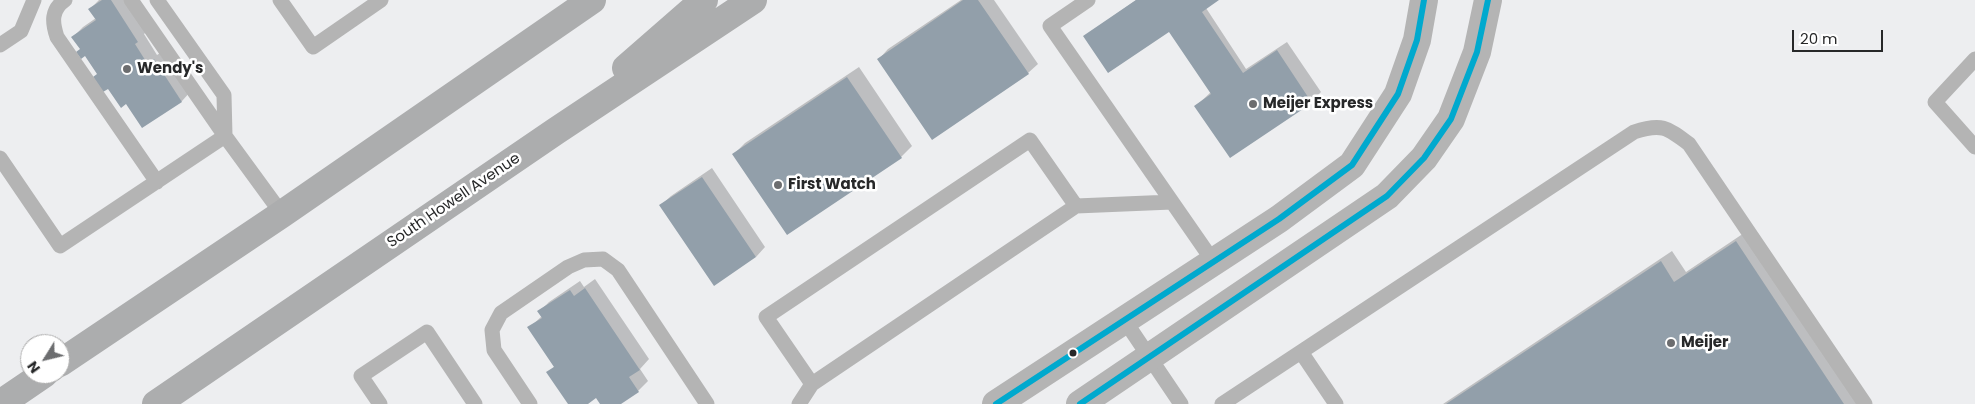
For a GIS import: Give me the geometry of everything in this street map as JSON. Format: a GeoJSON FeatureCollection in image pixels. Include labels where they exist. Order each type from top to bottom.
{"type":"FeatureCollection","features":[{"type":"Feature","properties":{"kind":"main road"},"geometry":{"type":"LineString","coordinates":[[70,357],[282,214],[592,0]]}},
{"type":"Feature","properties":{"kind":"main road"},"geometry":{"type":"LineString","coordinates":[[556,131],[704,0]]}},
{"type":"Feature","properties":{"kind":"main road","name":"South Howell Avenue"},"geometry":{"type":"LineString","coordinates":[[156,404],[556,131],[754,0]]}},
{"type":"Feature","properties":{"kind":"main road"},"geometry":{"type":"LineString","coordinates":[[0,404],[29,384]]}},
{"type":"Feature","properties":{"kind":"street"},"geometry":{"type":"LineString","coordinates":[[996,404],[1279,219],[1352,165],[1398,94],[1417,40],[1424,0]]}},
{"type":"Feature","properties":{"kind":"street"},"geometry":{"type":"LineString","coordinates":[[1080,404],[1387,196],[1424,158],[1451,119],[1476,52],[1488,0]]}},
{"type":"Feature","properties":{"kind":"lane"},"geometry":{"type":"LineString","coordinates":[[0,45],[21,31],[34,0]]}},
{"type":"Feature","properties":{"kind":"lane"},"geometry":{"type":"LineString","coordinates":[[65,0],[56,6],[52,22],[57,37],[157,182]]}},
{"type":"Feature","properties":{"kind":"lane"},"geometry":{"type":"LineString","coordinates":[[131,0],[225,136],[282,214]]}},
{"type":"Feature","properties":{"kind":"lane"},"geometry":{"type":"LineString","coordinates":[[157,0],[224,95],[225,136]]}},
{"type":"Feature","properties":{"kind":"lane"},"geometry":{"type":"LineString","coordinates":[[280,0],[313,47],[381,0]]}},
{"type":"Feature","properties":{"kind":"lane"},"geometry":{"type":"LineString","coordinates":[[1088,0],[1050,26],[1213,261]]}},
{"type":"Feature","properties":{"kind":"lane"},"geometry":{"type":"LineString","coordinates":[[1975,59],[1934,102],[1975,147]]}},
{"type":"Feature","properties":{"kind":"lane"},"geometry":{"type":"LineString","coordinates":[[1222,404],[1634,132],[1651,126],[1671,130],[1688,144],[1865,404]]}},
{"type":"Feature","properties":{"kind":"lane"},"geometry":{"type":"LineString","coordinates":[[0,158],[60,246],[225,136]]}},
{"type":"Feature","properties":{"kind":"lane"},"geometry":{"type":"LineString","coordinates":[[812,384],[766,317],[1030,140],[1076,206]]}},
{"type":"Feature","properties":{"kind":"lane"},"geometry":{"type":"LineString","coordinates":[[799,404],[812,384],[1076,206],[1172,202]]}},
{"type":"Feature","properties":{"kind":"lane"},"geometry":{"type":"LineString","coordinates":[[530,404],[494,350],[492,330],[501,313],[568,267],[584,260],[603,259],[618,270],[707,404]]}},
{"type":"Feature","properties":{"kind":"lane"},"geometry":{"type":"LineString","coordinates":[[1125,321],[1181,404]]}},
{"type":"Feature","properties":{"kind":"lane"},"geometry":{"type":"LineString","coordinates":[[380,404],[361,376],[427,332],[475,404]]}},
{"type":"Feature","properties":{"kind":"lane"},"geometry":{"type":"LineString","coordinates":[[1301,352],[1336,404]]}},
{"type":"Feature","properties":{"kind":"building","name":"Wendy's"},"geometry":{"type":"Polygon","coordinates":[[[102,0],[111,0],[138,42],[135,44],[147,63],[154,59],[182,102],[142,128],[126,104],[121,108],[108,89],[103,92],[93,77],[97,74],[85,56],[81,59],[76,52],[80,49],[71,37],[96,20],[88,9],[102,0]]]}},
{"type":"Feature","properties":{"kind":"building"},"geometry":{"type":"Polygon","coordinates":[[[963,0],[978,0],[1029,74],[932,140],[877,59],[963,0]]]}},
{"type":"Feature","properties":{"kind":"building"},"geometry":{"type":"Polygon","coordinates":[[[1136,0],[1219,0],[1202,12],[1243,73],[1277,50],[1312,103],[1230,158],[1194,106],[1211,94],[1169,32],[1108,73],[1083,36],[1136,0]]]}},
{"type":"Feature","properties":{"kind":"building"},"geometry":{"type":"Polygon","coordinates":[[[847,77],[902,158],[787,235],[732,154],[847,77]]]}},
{"type":"Feature","properties":{"kind":"building"},"geometry":{"type":"Polygon","coordinates":[[[702,177],[756,257],[714,286],[659,205],[702,177]]]}},
{"type":"Feature","properties":{"kind":"building","name":"Meijer"},"geometry":{"type":"Polygon","coordinates":[[[1736,241],[1844,404],[1446,404],[1661,261],[1674,282],[1736,241]]]}},
{"type":"Feature","properties":{"kind":"building"},"geometry":{"type":"Polygon","coordinates":[[[585,288],[640,370],[629,377],[639,392],[621,404],[600,404],[596,398],[588,404],[568,404],[546,372],[554,367],[527,327],[542,318],[537,311],[570,290],[574,296],[585,288]]]}},
{"type":"Feature","properties":{"kind":"transit line"},"geometry":{"type":"LineString","coordinates":[[996,404],[1279,219],[1352,165],[1398,94],[1417,40],[1424,0]]}},
{"type":"Feature","properties":{"kind":"transit line"},"geometry":{"type":"LineString","coordinates":[[1080,404],[1387,196],[1424,158],[1451,119],[1477,52],[1488,0]]}},
{"type":"Feature","properties":{"kind":"place","name":"Wendy's"},"geometry":{"type":"Point","coordinates":[127,69]}},
{"type":"Feature","properties":{"kind":"place","name":"Meijer Express"},"geometry":{"type":"Point","coordinates":[1253,104]}},
{"type":"Feature","properties":{"kind":"place","name":"First Watch"},"geometry":{"type":"Point","coordinates":[778,185]}},
{"type":"Feature","properties":{"kind":"place","name":"Meijer"},"geometry":{"type":"Point","coordinates":[1671,343]}}]}
